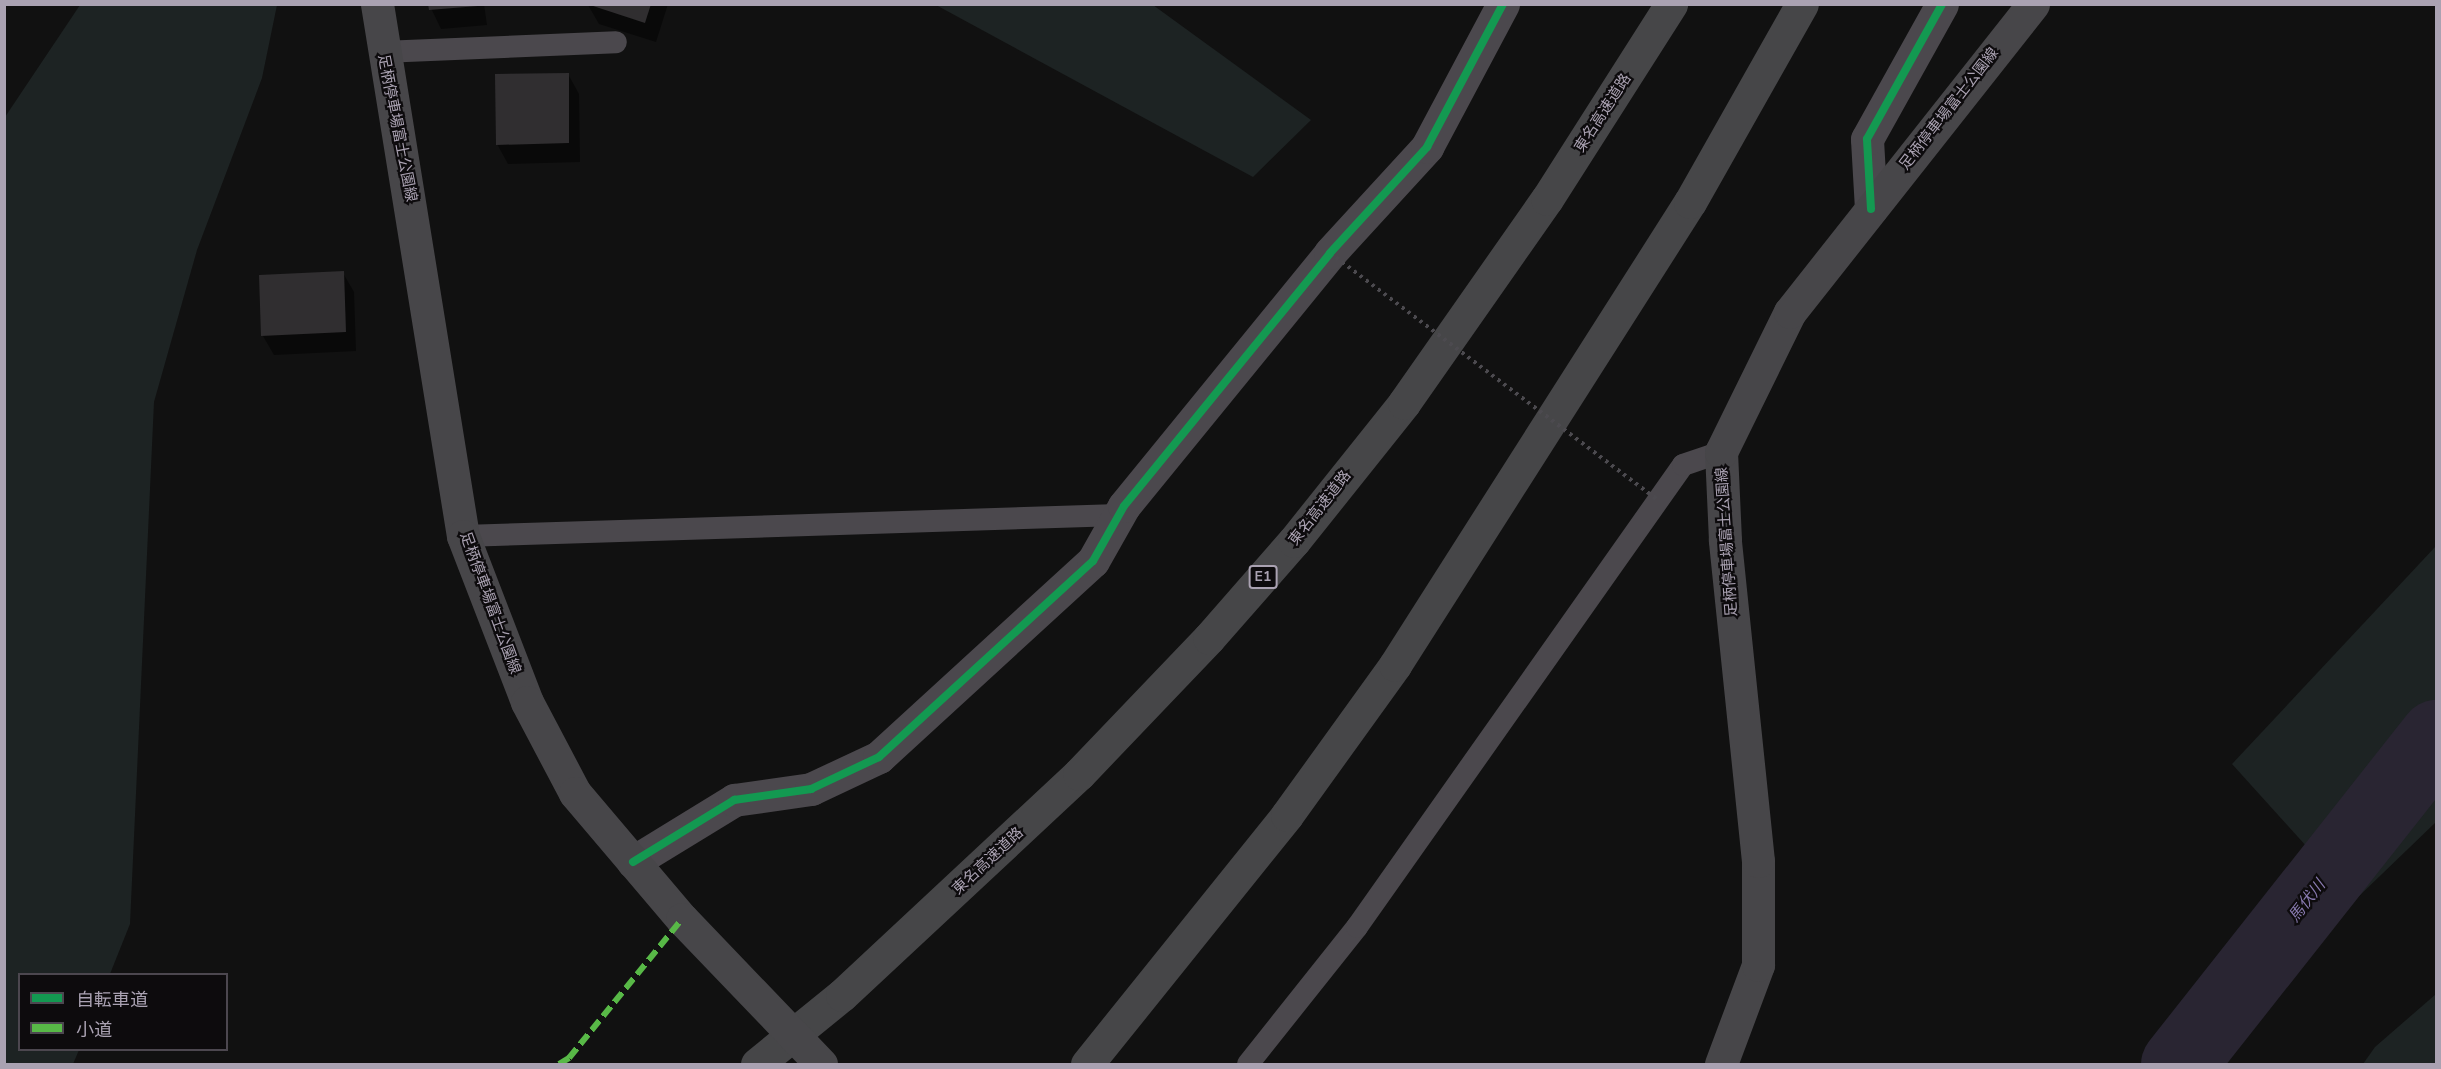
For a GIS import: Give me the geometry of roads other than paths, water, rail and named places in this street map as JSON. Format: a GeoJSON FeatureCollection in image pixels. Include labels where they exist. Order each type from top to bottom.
{"type":"FeatureCollection","features":[{"type":"Feature","properties":{"kind":"highway","name":"東名高速道路"},"geometry":{"type":"LineString","coordinates":[[756,1065],[859,979],[1079,774],[1209,639],[1294,541],[1404,402],[1533,218],[1671,4]]}},
{"type":"Feature","properties":{"kind":"highway"},"geometry":{"type":"LineString","coordinates":[[1088,1065],[1287,815],[1395,665],[1690,202],[1802,4]]}},
{"type":"Feature","properties":{"kind":"main road","name":"足柄停車場富士公園線"},"geometry":{"type":"LineString","coordinates":[[377,4],[381,52],[410,198],[463,536],[527,702],[575,793],[682,919],[821,1065]]}},
{"type":"Feature","properties":{"kind":"main road","name":"足柄停車場富士公園線"},"geometry":{"type":"LineString","coordinates":[[1721,1065],[1758,965],[1758,884],[1725,540],[1721,452],[1790,312],[2033,4]]}},
{"type":"Feature","properties":{"kind":"street"},"geometry":{"type":"LineString","coordinates":[[633,862],[734,800],[811,789],[879,757],[1093,561],[1119,515],[1330,253],[1427,147],[1503,4]]}},
{"type":"Feature","properties":{"kind":"street"},"geometry":{"type":"LineString","coordinates":[[1871,208],[1867,139],[1942,4]]}},
{"type":"Feature","properties":{"kind":"lane"},"geometry":{"type":"LineString","coordinates":[[381,52],[616,42]]}},
{"type":"Feature","properties":{"kind":"lane"},"geometry":{"type":"LineString","coordinates":[[1248,1065],[1357,927],[1683,465],[1721,452]]}},
{"type":"Feature","properties":{"kind":"lane"},"geometry":{"type":"LineString","coordinates":[[463,536],[1119,515]]}},
{"type":"Feature","properties":{"kind":"waterway","name":"馬伏川"},"geometry":{"type":"LineString","coordinates":[[2178,1064],[2436,737]]}}]}
